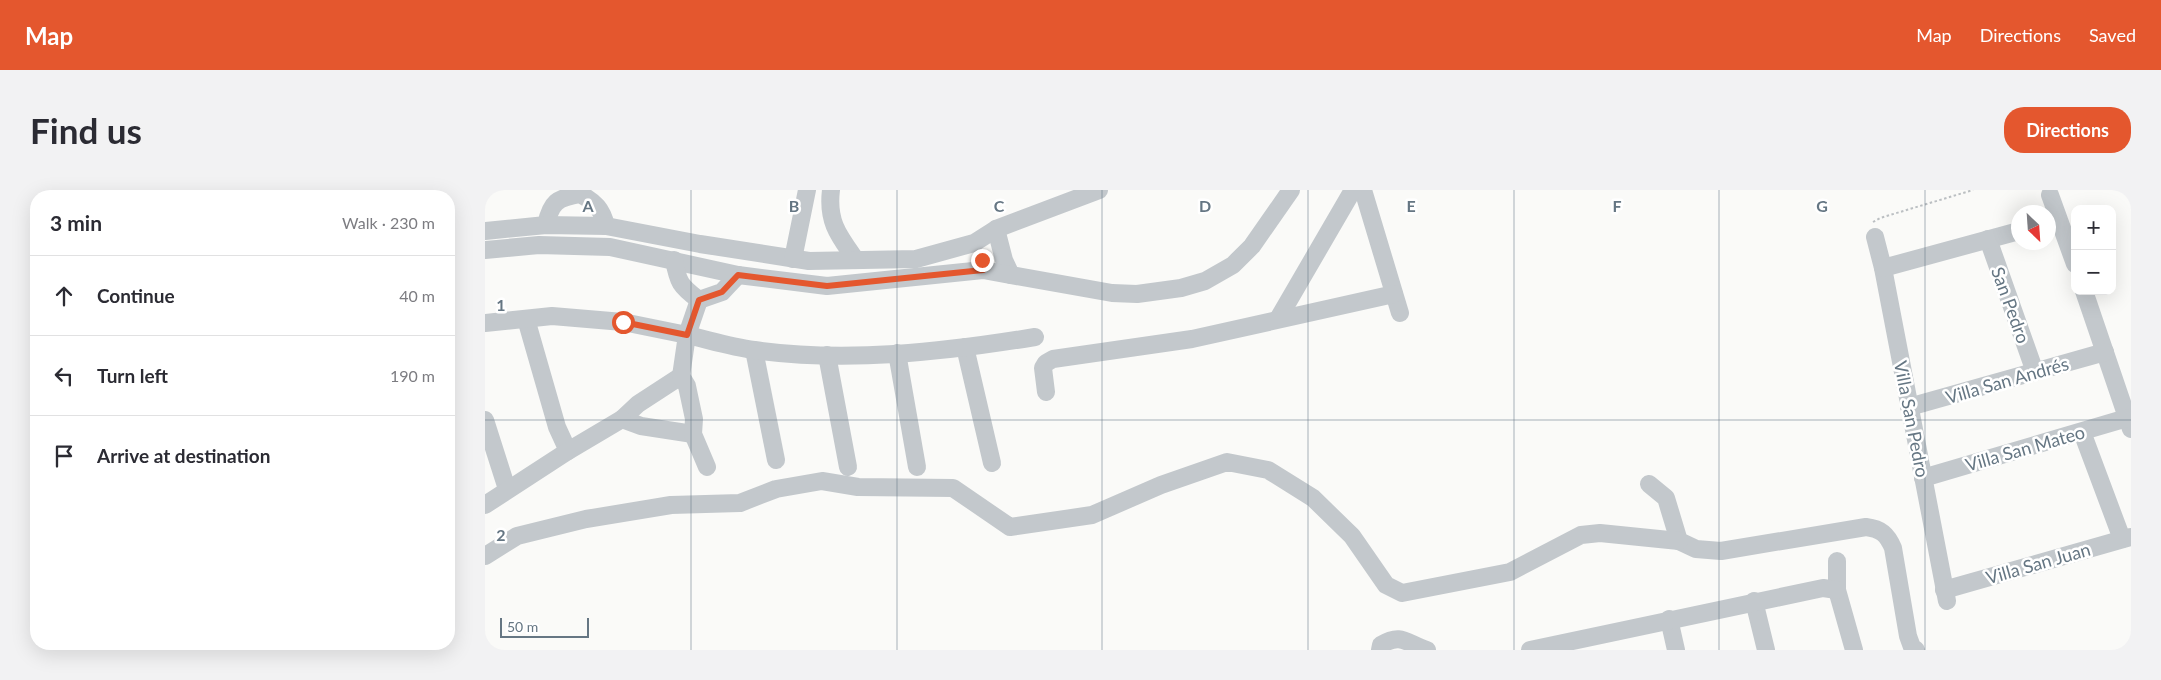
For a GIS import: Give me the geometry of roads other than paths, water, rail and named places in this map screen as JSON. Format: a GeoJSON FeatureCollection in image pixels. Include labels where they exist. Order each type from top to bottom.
{"type":"FeatureCollection","features":[{"type":"Feature","properties":{"kind":"street"},"geometry":{"type":"LineString","coordinates":[[793,259],[807,190]]}},
{"type":"Feature","properties":{"kind":"street"},"geometry":{"type":"LineString","coordinates":[[831,190],[829,200],[835,230],[857,260]]}},
{"type":"Feature","properties":{"kind":"street"},"geometry":{"type":"LineString","coordinates":[[485,231],[546,225],[606,226],[699,244],[809,261],[916,259],[974,243],[997,228],[1099,190]]}},
{"type":"Feature","properties":{"kind":"street"},"geometry":{"type":"LineString","coordinates":[[485,250],[539,245],[610,247],[738,275],[827,286],[983,270],[1112,293],[1137,294],[1181,288],[1205,281],[1233,265],[1252,246],[1291,190]]}},
{"type":"Feature","properties":{"kind":"street"},"geometry":{"type":"LineString","coordinates":[[1278,320],[1353,190]]}},
{"type":"Feature","properties":{"kind":"street"},"geometry":{"type":"LineString","coordinates":[[1363,190],[1400,313]]}},
{"type":"Feature","properties":{"kind":"street"},"geometry":{"type":"LineString","coordinates":[[546,225],[550,208],[566,196],[580,192],[598,205],[603,212],[606,226]]}},
{"type":"Feature","properties":{"kind":"street"},"geometry":{"type":"LineString","coordinates":[[2050,195],[2052,205]]}},
{"type":"Feature","properties":{"kind":"street"},"geometry":{"type":"LineString","coordinates":[[2056,225],[2071,256]]}},
{"type":"Feature","properties":{"kind":"street"},"geometry":{"type":"LineString","coordinates":[[997,228],[1004,260],[1011,275]]}},
{"type":"Feature","properties":{"kind":"street","name":"Villa San Pedro"},"geometry":{"type":"LineString","coordinates":[[1873,230],[1883,268],[1945,596]]}},
{"type":"Feature","properties":{"kind":"street"},"geometry":{"type":"LineString","coordinates":[[1883,268],[2011,232]]}},
{"type":"Feature","properties":{"kind":"street","name":"San Pedro"},"geometry":{"type":"LineString","coordinates":[[1988,239],[2035,372]]}},
{"type":"Feature","properties":{"kind":"street"},"geometry":{"type":"LineString","coordinates":[[974,243],[981,254],[983,270]]}},
{"type":"Feature","properties":{"kind":"street"},"geometry":{"type":"LineString","coordinates":[[674,260],[678,280],[688,292],[699,300]]}},
{"type":"Feature","properties":{"kind":"street"},"geometry":{"type":"LineString","coordinates":[[699,300],[722,292],[738,275]]}},
{"type":"Feature","properties":{"kind":"street"},"geometry":{"type":"LineString","coordinates":[[1046,392],[1043,368],[1045,363],[1053,359],[1192,339],[1394,294]]}},
{"type":"Feature","properties":{"kind":"street"},"geometry":{"type":"LineString","coordinates":[[2085,295],[2129,424]]}},
{"type":"Feature","properties":{"kind":"street"},"geometry":{"type":"LineString","coordinates":[[699,300],[687,335],[681,376],[687,386],[694,418],[693,434],[707,467]]}},
{"type":"Feature","properties":{"kind":"street"},"geometry":{"type":"LineString","coordinates":[[485,323],[552,316],[623,322],[754,350],[827,355],[897,353],[965,347],[1035,337]]}},
{"type":"Feature","properties":{"kind":"street"},"geometry":{"type":"LineString","coordinates":[[526,319],[557,427],[568,451]]}},
{"type":"Feature","properties":{"kind":"street"},"geometry":{"type":"LineString","coordinates":[[965,347],[992,463]]}},
{"type":"Feature","properties":{"kind":"street"},"geometry":{"type":"LineString","coordinates":[[754,350],[776,460]]}},
{"type":"Feature","properties":{"kind":"street","name":"Villa San Andrés"},"geometry":{"type":"LineString","coordinates":[[1909,407],[2105,352]]}},
{"type":"Feature","properties":{"kind":"street"},"geometry":{"type":"LineString","coordinates":[[897,353],[917,466]]}},
{"type":"Feature","properties":{"kind":"street"},"geometry":{"type":"LineString","coordinates":[[827,355],[848,467]]}},
{"type":"Feature","properties":{"kind":"street"},"geometry":{"type":"LineString","coordinates":[[485,505],[507,489],[622,419],[638,404],[681,376]]}},
{"type":"Feature","properties":{"kind":"street"},"geometry":{"type":"LineString","coordinates":[[622,419],[641,426],[693,434]]}},
{"type":"Feature","properties":{"kind":"street"},"geometry":{"type":"LineString","coordinates":[[485,420],[507,489]]}},
{"type":"Feature","properties":{"kind":"street","name":"Villa San Mateo"},"geometry":{"type":"LineString","coordinates":[[1923,478],[2082,432],[2129,424]]}},
{"type":"Feature","properties":{"kind":"street"},"geometry":{"type":"LineString","coordinates":[[2082,432],[2127,538]]}},
{"type":"Feature","properties":{"kind":"street"},"geometry":{"type":"LineString","coordinates":[[485,556],[517,536],[586,519],[671,505],[740,503],[776,489],[822,481],[858,487],[953,488],[1010,527],[1093,515],[1161,485],[1227,462],[1268,470],[1313,498],[1352,536],[1385,586],[1402,593],[1510,572],[1581,535],[1600,533],[1679,541],[1696,549],[1721,550],[1866,527],[1883,531],[1889,538],[1893,548],[1908,636],[1913,648],[1916,650]]}},
{"type":"Feature","properties":{"kind":"street"},"geometry":{"type":"LineString","coordinates":[[1649,484],[1666,498],[1679,541]]}},
{"type":"Feature","properties":{"kind":"street","name":"Villa San Juan"},"geometry":{"type":"LineString","coordinates":[[1945,596],[2127,538]]}},
{"type":"Feature","properties":{"kind":"street"},"geometry":{"type":"LineString","coordinates":[[1837,561],[1837,590],[1854,650]]}},
{"type":"Feature","properties":{"kind":"street"},"geometry":{"type":"LineString","coordinates":[[1529,650],[1754,601],[1823,588],[1837,590]]}},
{"type":"Feature","properties":{"kind":"street"},"geometry":{"type":"LineString","coordinates":[[1754,601],[1766,650]]}},
{"type":"Feature","properties":{"kind":"street"},"geometry":{"type":"LineString","coordinates":[[1669,619],[1676,650]]}},
{"type":"Feature","properties":{"kind":"street"},"geometry":{"type":"LineString","coordinates":[[1380,650],[1381,644],[1402,638],[1427,650]]}}]}
